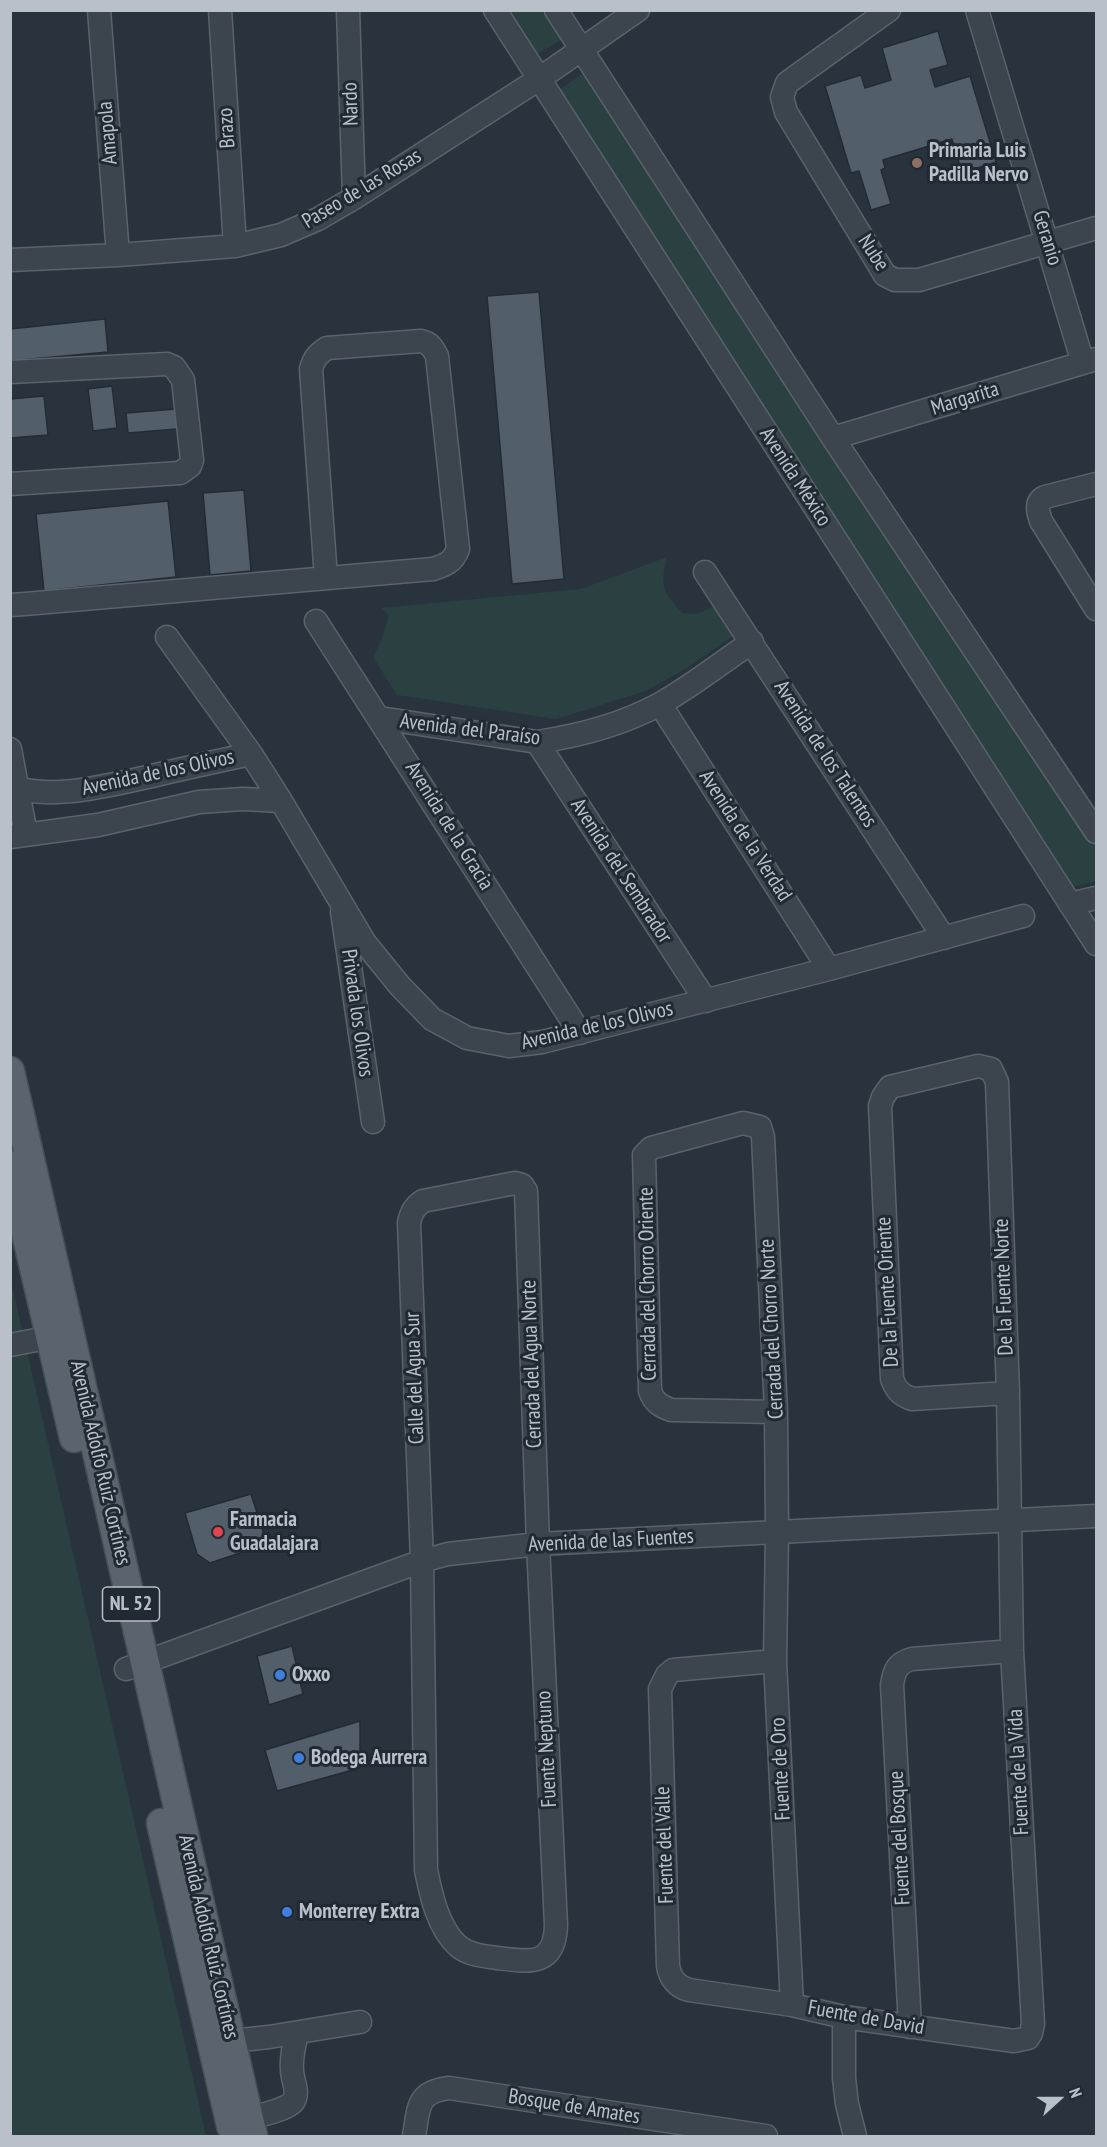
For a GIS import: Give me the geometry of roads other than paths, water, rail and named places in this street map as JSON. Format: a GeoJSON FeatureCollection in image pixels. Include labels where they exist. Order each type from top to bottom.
{"type":"FeatureCollection","features":[{"type":"Feature","properties":{"kind":"main road","name":"Avenida Adolfo Ruiz Cortínes"},"geometry":{"type":"LineString","coordinates":[[10,1071],[61,1335],[135,1666],[232,2041],[245,2131]]}},
{"type":"Feature","properties":{"kind":"main road"},"geometry":{"type":"LineString","coordinates":[[10,1166],[61,1335]]}},
{"type":"Feature","properties":{"kind":"main road"},"geometry":{"type":"LineString","coordinates":[[135,1666],[245,2131]]}},
{"type":"Feature","properties":{"kind":"street","name":"Amapola"},"geometry":{"type":"LineString","coordinates":[[99,10],[118,255]]}},
{"type":"Feature","properties":{"kind":"street","name":"Brazo"},"geometry":{"type":"LineString","coordinates":[[220,10],[235,246]]}},
{"type":"Feature","properties":{"kind":"street","name":"Nardo"},"geometry":{"type":"LineString","coordinates":[[348,10],[354,198]]}},
{"type":"Feature","properties":{"kind":"street","name":"Avenida México"},"geometry":{"type":"LineString","coordinates":[[495,10],[1096,944]]}},
{"type":"Feature","properties":{"kind":"street"},"geometry":{"type":"LineString","coordinates":[[556,10],[833,438],[1096,832]]}},
{"type":"Feature","properties":{"kind":"street","name":"Paseo de las Rosas"},"geometry":{"type":"LineString","coordinates":[[10,260],[235,246],[281,234],[318,219],[354,198],[539,79],[638,10]]}},
{"type":"Feature","properties":{"kind":"street","name":"Nube"},"geometry":{"type":"LineString","coordinates":[[889,10],[787,83],[782,97],[786,112],[885,275],[895,280],[919,280],[1048,242]]}},
{"type":"Feature","properties":{"kind":"street","name":"Geranio"},"geometry":{"type":"LineString","coordinates":[[977,10],[1048,242],[1090,361]]}},
{"type":"Feature","properties":{"kind":"street"},"geometry":{"type":"LineString","coordinates":[[1048,242],[1096,228]]}},
{"type":"Feature","properties":{"kind":"street"},"geometry":{"type":"LineString","coordinates":[[10,604],[326,578],[433,569],[447,565],[455,558],[458,549],[437,356],[433,347],[427,343],[421,341],[327,348],[318,353],[313,360],[311,369],[326,578]]}},
{"type":"Feature","properties":{"kind":"street","name":"Margarita"},"geometry":{"type":"LineString","coordinates":[[833,438],[1090,361]]}},
{"type":"Feature","properties":{"kind":"street"},"geometry":{"type":"LineString","coordinates":[[10,372],[167,364],[174,367],[183,380],[192,460],[186,470],[180,474],[10,484]]}},
{"type":"Feature","properties":{"kind":"street"},"geometry":{"type":"LineString","coordinates":[[1096,484],[1045,497],[1039,503],[1038,508],[1041,521],[1096,609]]}},
{"type":"Feature","properties":{"kind":"street","name":"Avenida de los Talentos"},"geometry":{"type":"LineString","coordinates":[[705,572],[944,938]]}},
{"type":"Feature","properties":{"kind":"street","name":"Avenida de la Gracia"},"geometry":{"type":"LineString","coordinates":[[316,621],[580,1033]]}},
{"type":"Feature","properties":{"kind":"street"},"geometry":{"type":"LineString","coordinates":[[167,637],[251,754]]}},
{"type":"Feature","properties":{"kind":"street","name":"Avenida del Paraíso"},"geometry":{"type":"LineString","coordinates":[[380,718],[537,742],[584,732],[626,719],[660,704],[752,642]]}},
{"type":"Feature","properties":{"kind":"street","name":"Avenida de la Verdad"},"geometry":{"type":"LineString","coordinates":[[660,704],[830,969]]}},
{"type":"Feature","properties":{"kind":"street","name":"Avenida del Sembrador"},"geometry":{"type":"LineString","coordinates":[[537,742],[705,1001]]}},
{"type":"Feature","properties":{"kind":"street"},"geometry":{"type":"LineString","coordinates":[[10,749],[18,835]]}},
{"type":"Feature","properties":{"kind":"street","name":"Avenida de los Olivos"},"geometry":{"type":"LineString","coordinates":[[15,788],[44,791],[93,788],[251,754],[282,801],[365,943],[400,986],[432,1019],[467,1038],[509,1046],[542,1042],[580,1033],[830,969],[1023,916]]}},
{"type":"Feature","properties":{"kind":"street","name":"Avenida de los Olivos"},"geometry":{"type":"LineString","coordinates":[[18,835],[98,825],[199,802],[243,799],[282,801]]}},
{"type":"Feature","properties":{"kind":"street"},"geometry":{"type":"LineString","coordinates":[[1070,904],[1096,898]]}},
{"type":"Feature","properties":{"kind":"street","name":"Privada los Olivos"},"geometry":{"type":"LineString","coordinates":[[341,904],[373,1122]]}},
{"type":"Feature","properties":{"kind":"street","name":"De la Fuente Norte"},"geometry":{"type":"LineString","coordinates":[[880,1116],[883,1096],[890,1088],[978,1066],[991,1069],[997,1082],[1008,1393],[1009,1519]]}},
{"type":"Feature","properties":{"kind":"street","name":"De la Fuente Oriente"},"geometry":{"type":"LineString","coordinates":[[880,1116],[892,1379],[896,1388],[903,1395],[912,1398],[1008,1393]]}},
{"type":"Feature","properties":{"kind":"street","name":"Cerrada del Chorro Norte"},"geometry":{"type":"LineString","coordinates":[[647,1151],[651,1148],[743,1124],[759,1127],[763,1137],[776,1412],[777,1532]]}},
{"type":"Feature","properties":{"kind":"street","name":"Cerrada del Chorro Oriente"},"geometry":{"type":"LineString","coordinates":[[647,1151],[645,1155],[650,1391],[653,1399],[661,1406],[671,1410],[776,1412]]}},
{"type":"Feature","properties":{"kind":"street","name":"Cerrada del Agua Norte"},"geometry":{"type":"LineString","coordinates":[[423,1201],[515,1183],[522,1185],[526,1191],[538,1544]]}},
{"type":"Feature","properties":{"kind":"street","name":"Calle del Agua Sur"},"geometry":{"type":"LineString","coordinates":[[423,1201],[416,1205],[409,1223],[422,1561],[426,1870],[434,1903],[449,1936]]}},
{"type":"Feature","properties":{"kind":"street"},"geometry":{"type":"LineString","coordinates":[[10,1345],[61,1335]]}},
{"type":"Feature","properties":{"kind":"street","name":"Avenida de las Fuentes"},"geometry":{"type":"LineString","coordinates":[[135,1666],[422,1561],[448,1554],[538,1544],[1096,1516]]}},
{"type":"Feature","properties":{"kind":"street","name":"Fuente de la Vida"},"geometry":{"type":"LineString","coordinates":[[1009,1519],[1012,1651],[1033,2024]]}},
{"type":"Feature","properties":{"kind":"street","name":"Fuente de Oro"},"geometry":{"type":"LineString","coordinates":[[777,1532],[775,1661],[792,2005]]}},
{"type":"Feature","properties":{"kind":"street","name":"Fuente Neptuno"},"geometry":{"type":"LineString","coordinates":[[449,1936],[467,1952],[528,1962],[539,1960],[549,1953],[553,1945],[556,1925],[538,1544]]}},
{"type":"Feature","properties":{"kind":"street","name":"Fuente del Bosque"},"geometry":{"type":"LineString","coordinates":[[910,2027],[892,1685],[894,1673],[899,1665],[912,1659],[1012,1651]]}},
{"type":"Feature","properties":{"kind":"street","name":"Fuente del Valle"},"geometry":{"type":"LineString","coordinates":[[689,1990],[672,1979],[668,1966],[660,1689],[667,1675],[673,1670],[775,1661]]}},
{"type":"Feature","properties":{"kind":"street","name":"Fuente de David"},"geometry":{"type":"LineString","coordinates":[[689,1990],[792,2005],[844,2017],[1014,2041],[1028,2038],[1033,2024]]}},
{"type":"Feature","properties":{"kind":"street"},"geometry":{"type":"LineString","coordinates":[[844,2017],[844,2078],[847,2104],[855,2136]]}},
{"type":"Feature","properties":{"kind":"street"},"geometry":{"type":"LineString","coordinates":[[232,2041],[360,2022]]}},
{"type":"Feature","properties":{"kind":"street"},"geometry":{"type":"LineString","coordinates":[[245,2131],[293,2101],[296,2092],[292,2072],[292,2054],[297,2032]]}},
{"type":"Feature","properties":{"kind":"street","name":"Bosque de Amates"},"geometry":{"type":"LineString","coordinates":[[414,2136],[420,2103],[426,2095],[436,2090],[449,2088],[766,2136]]}},
{"type":"Feature","properties":{"kind":"place","name":"Primaria Luis Padilla Nervo"},"geometry":{"type":"Point","coordinates":[917,163]}},
{"type":"Feature","properties":{"kind":"place","name":"Farmacia Guadalajara"},"geometry":{"type":"Point","coordinates":[218,1532]}},
{"type":"Feature","properties":{"kind":"place","name":"Oxxo"},"geometry":{"type":"Point","coordinates":[280,1675]}},
{"type":"Feature","properties":{"kind":"place","name":"Bodega Aurrera"},"geometry":{"type":"Point","coordinates":[299,1758]}},
{"type":"Feature","properties":{"kind":"place","name":"Monterrey Extra"},"geometry":{"type":"Point","coordinates":[287,1912]}}]}
